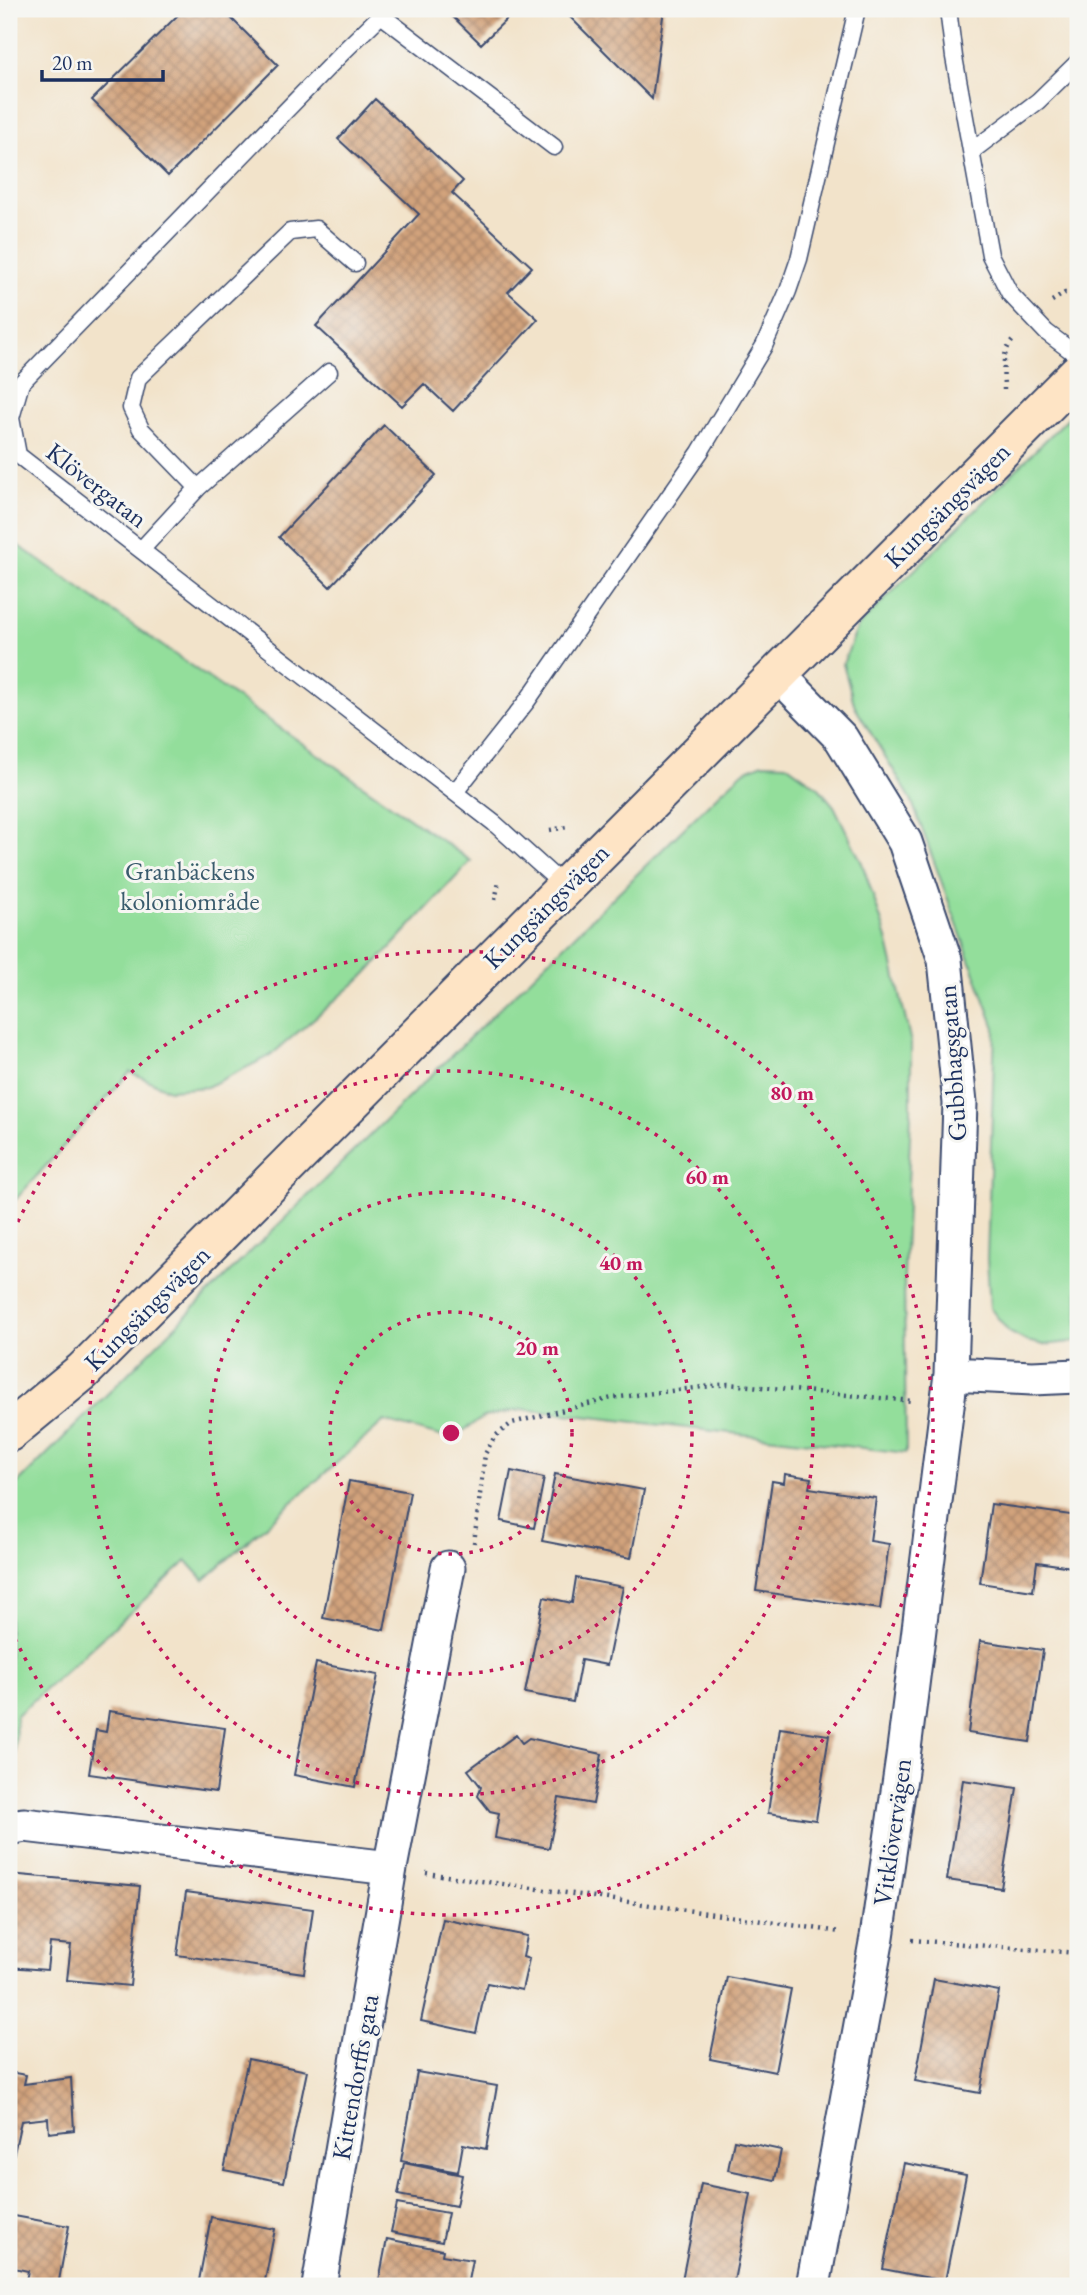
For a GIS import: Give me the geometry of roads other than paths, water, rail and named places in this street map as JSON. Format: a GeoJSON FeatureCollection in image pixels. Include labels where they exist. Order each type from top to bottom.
{"type":"FeatureCollection","features":[{"type":"Feature","properties":{"kind":"street","name":"Kungsängsvägen"},"geometry":{"type":"LineString","coordinates":[[9,1433],[83,1371],[1078,373]]}},
{"type":"Feature","properties":{"kind":"street","name":"Gubbhagsgatan"},"geometry":{"type":"LineString","coordinates":[[779,675],[841,738],[905,842],[945,960],[960,1103],[948,1389]]}},
{"type":"Feature","properties":{"kind":"street"},"geometry":{"type":"LineString","coordinates":[[948,1389],[1032,1378],[1078,1376]]}},
{"type":"Feature","properties":{"kind":"street","name":"Vitklövervägen"},"geometry":{"type":"LineString","coordinates":[[813,2286],[877,1937],[904,1757],[948,1389]]}},
{"type":"Feature","properties":{"kind":"street","name":"Kittendorffs gata"},"geometry":{"type":"LineString","coordinates":[[320,2286],[390,1868],[448,1568]]}},
{"type":"Feature","properties":{"kind":"street"},"geometry":{"type":"LineString","coordinates":[[9,1828],[24,1825],[390,1868]]}},
{"type":"Feature","properties":{"kind":"lane"},"geometry":{"type":"LineString","coordinates":[[455,792],[543,679],[700,452],[764,346],[799,259],[857,9]]}},
{"type":"Feature","properties":{"kind":"lane"},"geometry":{"type":"LineString","coordinates":[[948,9],[954,57],[990,255],[1010,294],[1046,332],[1078,356]]}},
{"type":"Feature","properties":{"kind":"lane"},"geometry":{"type":"LineString","coordinates":[[377,12],[554,148]]}},
{"type":"Feature","properties":{"kind":"lane","name":"Klövergatan"},"geometry":{"type":"LineString","coordinates":[[377,12],[343,51],[21,383],[11,418],[18,455],[495,823],[565,887]]}},
{"type":"Feature","properties":{"kind":"lane"},"geometry":{"type":"LineString","coordinates":[[972,151],[1038,101],[1078,62]]}},
{"type":"Feature","properties":{"kind":"lane"},"geometry":{"type":"LineString","coordinates":[[198,488],[141,429],[131,408],[138,378],[290,232],[316,229],[355,262]]}},
{"type":"Feature","properties":{"kind":"lane"},"geometry":{"type":"LineString","coordinates":[[141,550],[198,488],[329,372]]}},
{"type":"Feature","properties":{"kind":"park label","name":"Granbäckens koloniområde"},"geometry":{"type":"Point","coordinates":[190,886]}}]}
